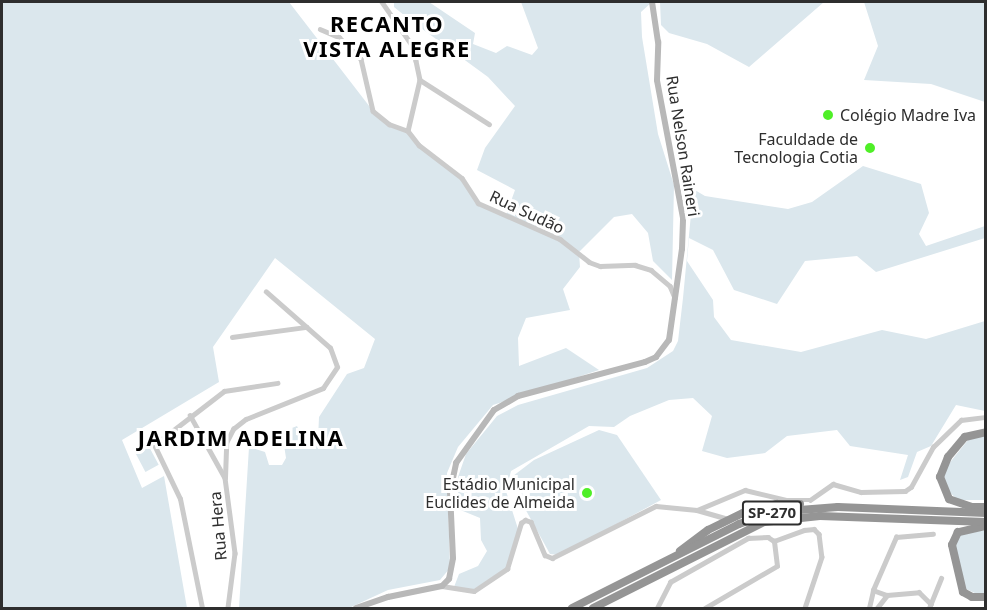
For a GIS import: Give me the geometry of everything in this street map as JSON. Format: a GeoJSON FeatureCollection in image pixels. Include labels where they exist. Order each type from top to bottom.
{"type":"FeatureCollection","features":[{"type":"Feature","properties":{"kind":"highway"},"geometry":{"type":"LineString","coordinates":[[972,507],[949,499],[940,477],[948,457],[965,437],[986,432]]}},
{"type":"Feature","properties":{"kind":"highway"},"geometry":{"type":"LineString","coordinates":[[663,564],[729,519],[777,504],[838,507]]}},
{"type":"Feature","properties":{"kind":"highway","name":"SP-270"},"geometry":{"type":"LineString","coordinates":[[572,609],[757,517],[798,508],[838,507],[986,513]]}},
{"type":"Feature","properties":{"kind":"highway"},"geometry":{"type":"LineString","coordinates":[[873,508],[986,507]]}},
{"type":"Feature","properties":{"kind":"highway","name":"SP-270"},"geometry":{"type":"LineString","coordinates":[[593,609],[764,522],[829,516],[986,524]]}},
{"type":"Feature","properties":{"kind":"highway"},"geometry":{"type":"LineString","coordinates":[[986,524],[965,529],[952,545],[963,592],[972,597],[986,597]]}},
{"type":"Feature","properties":{"kind":"main road","name":"Rua Nelson Raineri"},"geometry":{"type":"LineString","coordinates":[[442,586],[452,572],[450,492],[456,463],[479,426],[494,410],[518,396],[656,357],[669,340],[676,300],[683,218],[659,90],[652,2]]}},
{"type":"Feature","properties":{"kind":"main road"},"geometry":{"type":"LineString","coordinates":[[356,609],[388,597],[442,586]]}},
{"type":"Feature","properties":{"kind":"street"},"geometry":{"type":"LineString","coordinates":[[320,29],[339,37],[361,59],[373,111],[388,124],[408,131],[420,80],[412,45],[382,2]]}},
{"type":"Feature","properties":{"kind":"street"},"geometry":{"type":"LineString","coordinates":[[420,80],[489,124]]}},
{"type":"Feature","properties":{"kind":"street","name":"Rua Sudão"},"geometry":{"type":"LineString","coordinates":[[408,131],[419,145],[462,178],[478,203],[560,239],[589,262],[635,265],[651,270],[670,286],[676,300]]}},
{"type":"Feature","properties":{"kind":"street"},"geometry":{"type":"LineString","coordinates":[[225,478],[226,443],[233,429],[246,419],[303,398],[333,378],[337,368],[335,357],[306,327],[266,292]]}},
{"type":"Feature","properties":{"kind":"street"},"geometry":{"type":"LineString","coordinates":[[232,337],[306,327]]}},
{"type":"Feature","properties":{"kind":"street"},"geometry":{"type":"LineString","coordinates":[[202,609],[180,499],[154,449],[155,441],[224,391],[277,383]]}},
{"type":"Feature","properties":{"kind":"street","name":"Rua Hera"},"geometry":{"type":"LineString","coordinates":[[190,415],[225,478],[235,553],[228,609]]}},
{"type":"Feature","properties":{"kind":"street"},"geometry":{"type":"LineString","coordinates":[[697,510],[745,490],[787,500],[810,500],[833,484],[861,492],[905,491],[911,487],[933,447],[961,420],[986,417]]}},
{"type":"Feature","properties":{"kind":"street"},"geometry":{"type":"LineString","coordinates":[[442,586],[474,591],[507,569],[521,523],[525,520],[531,522],[544,555],[552,558],[656,506],[697,510],[729,519]]}},
{"type":"Feature","properties":{"kind":"street"},"geometry":{"type":"LineString","coordinates":[[774,541],[804,530],[814,529],[819,534],[822,556],[806,609]]}},
{"type":"Feature","properties":{"kind":"street"},"geometry":{"type":"LineString","coordinates":[[869,609],[873,590],[896,537],[933,534]]}},
{"type":"Feature","properties":{"kind":"street"},"geometry":{"type":"LineString","coordinates":[[657,609],[666,586],[748,538],[768,537],[774,541],[777,566],[709,608]]}},
{"type":"Feature","properties":{"kind":"street"},"geometry":{"type":"LineString","coordinates":[[930,606],[941,578]]}},
{"type":"Feature","properties":{"kind":"street"},"geometry":{"type":"LineString","coordinates":[[873,590],[887,595],[910,590],[919,592],[930,606]]}},
{"type":"Feature","properties":{"kind":"street"},"geometry":{"type":"LineString","coordinates":[[877,609],[887,595]]}},
{"type":"Feature","properties":{"kind":"shaded area"},"geometry":{"type":"Polygon","coordinates":[[[2,2],[289,2],[373,111],[389,124],[408,131],[419,145],[462,178],[478,203],[506,215],[515,190],[477,170],[485,148],[515,106],[488,77],[410,20],[394,7],[394,2],[429,2],[475,33],[473,44],[496,53],[507,46],[532,55],[538,48],[521,2],[652,2],[641,12],[642,37],[658,134],[674,185],[672,280],[653,261],[648,233],[632,214],[614,217],[579,252],[580,267],[563,289],[570,310],[526,318],[518,338],[519,366],[566,348],[599,370],[493,405],[458,447],[447,473],[450,568],[440,580],[388,590],[349,608],[239,608],[249,447],[265,452],[269,465],[282,465],[286,458],[282,432],[297,426],[305,444],[318,439],[319,417],[347,374],[364,368],[375,339],[275,258],[213,347],[219,382],[122,440],[142,488],[164,476],[187,608],[2,608],[2,2]]]}},
{"type":"Feature","properties":{"kind":"shaded area"},"geometry":{"type":"Polygon","coordinates":[[[660,2],[824,2],[749,67],[707,44],[669,33],[661,25],[660,2]]]}},
{"type":"Feature","properties":{"kind":"shaded area"},"geometry":{"type":"Polygon","coordinates":[[[864,2],[985,2],[985,102],[931,84],[864,80],[878,46],[864,2]]]}},
{"type":"Feature","properties":{"kind":"shaded area"},"geometry":{"type":"Polygon","coordinates":[[[863,166],[921,184],[929,213],[919,234],[926,246],[985,226],[985,238],[876,272],[857,256],[805,261],[777,304],[734,290],[713,250],[689,238],[687,261],[713,300],[714,317],[731,340],[801,352],[882,330],[926,339],[985,321],[985,411],[956,405],[931,446],[917,452],[908,477],[900,480],[908,455],[850,446],[837,430],[787,436],[765,453],[727,458],[702,451],[712,416],[693,398],[669,400],[630,416],[614,427],[589,426],[511,471],[506,491],[518,529],[506,568],[473,590],[454,587],[459,574],[478,566],[487,551],[481,540],[480,518],[458,509],[458,477],[466,454],[497,416],[518,405],[647,368],[673,351],[678,341],[691,214],[688,186],[705,196],[788,209],[812,202],[863,166]]]}},
{"type":"Feature","properties":{"kind":"shaded area","name":"Estádio Municipal Euclides de Almeida"},"geometry":{"type":"Polygon","coordinates":[[[599,430],[617,435],[661,500],[559,555],[550,554],[523,505],[513,476],[534,460],[599,430]]]}},
{"type":"Feature","properties":{"kind":"shaded area"},"geometry":{"type":"Polygon","coordinates":[[[972,435],[985,436],[985,500],[958,500],[946,489],[943,471],[972,435]]]}},
{"type":"Feature","properties":{"kind":"shaded area"},"geometry":{"type":"Polygon","coordinates":[[[146,441],[159,465],[145,472],[133,448],[146,441]]]}},
{"type":"Feature","properties":{"kind":"shaded area"},"geometry":{"type":"Polygon","coordinates":[[[985,530],[986,593],[977,594],[966,589],[954,546],[960,534],[985,530]]]}},
{"type":"Feature","properties":{"kind":"place","name":"Colégio Madre Iva"},"geometry":{"type":"Point","coordinates":[828,115]}},
{"type":"Feature","properties":{"kind":"place","name":"Faculdade de Tecnologia Cotia"},"geometry":{"type":"Point","coordinates":[870,148]}},
{"type":"Feature","properties":{"kind":"place","name":"Estádio Municipal Euclides de Almeida"},"geometry":{"type":"Point","coordinates":[587,493]}},
{"type":"Feature","properties":{"kind":"district","name":"RECANTO VISTA ALEGRE"},"geometry":{"type":"Point","coordinates":[387,36]}},
{"type":"Feature","properties":{"kind":"district","name":"JARDIM ADELINA"},"geometry":{"type":"Point","coordinates":[241,438]}}]}
